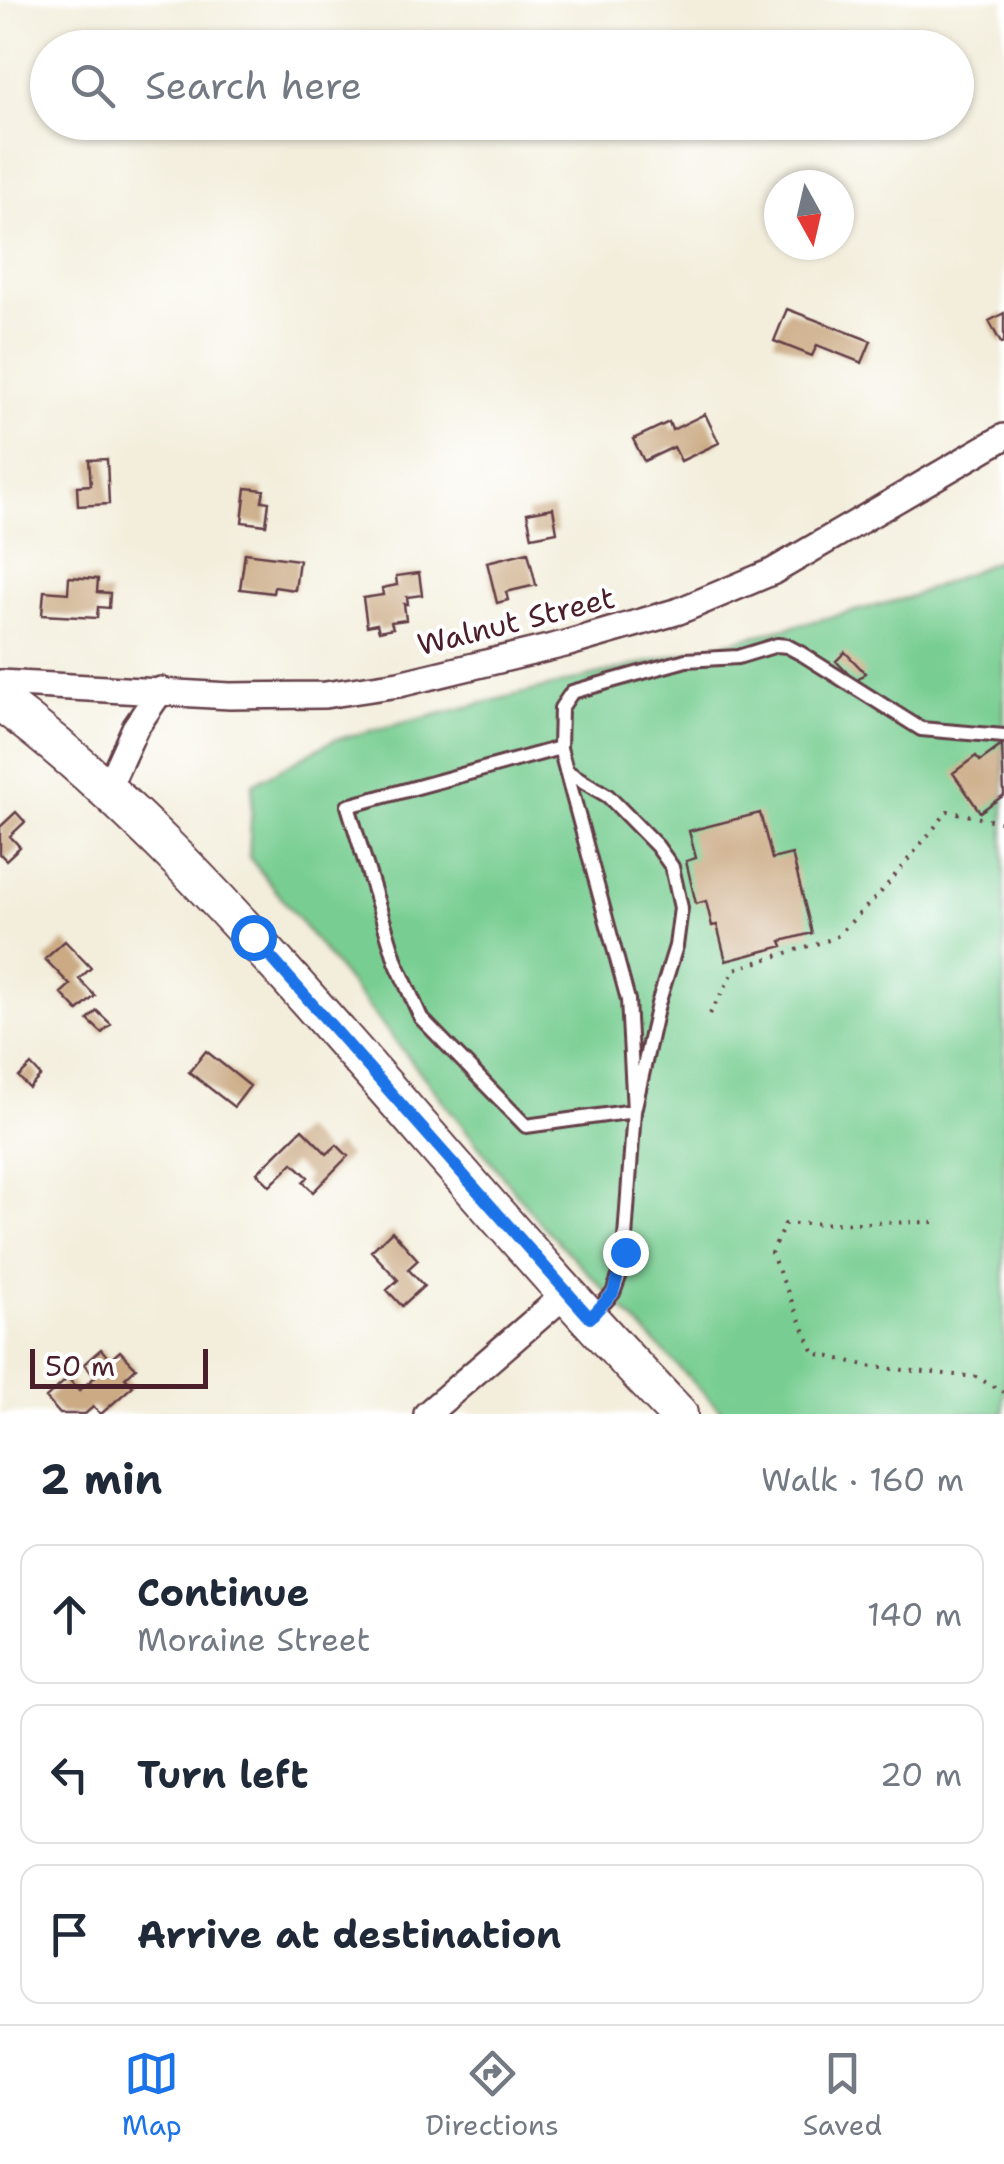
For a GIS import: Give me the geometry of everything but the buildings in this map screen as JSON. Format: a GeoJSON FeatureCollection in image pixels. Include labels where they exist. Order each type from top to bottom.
{"type":"FeatureCollection","features":[{"type":"Feature","properties":{"kind":"main road"},"geometry":{"type":"LineString","coordinates":[[0,701],[42,732],[253,937],[678,1414]]}},
{"type":"Feature","properties":{"kind":"street","name":"Walnut Street"},"geometry":{"type":"LineString","coordinates":[[0,682],[230,696],[358,691],[399,684],[632,626],[702,602],[772,572],[1004,437]]}},
{"type":"Feature","properties":{"kind":"street"},"geometry":{"type":"LineString","coordinates":[[106,792],[135,728],[161,690]]}},
{"type":"Feature","properties":{"kind":"street"},"geometry":{"type":"LineString","coordinates":[[426,1414],[579,1305]]}},
{"type":"Feature","properties":{"kind":"lane"},"geometry":{"type":"LineString","coordinates":[[579,1305],[613,1293],[623,1266],[634,1111],[628,1000],[560,748],[561,708],[572,692],[686,660],[738,657],[778,645],[802,654],[912,725],[1004,736]]}},
{"type":"Feature","properties":{"kind":"lane"},"geometry":{"type":"LineString","coordinates":[[560,748],[348,806],[396,962],[421,1018],[526,1126],[634,1111]]}},
{"type":"Feature","properties":{"kind":"lane"},"geometry":{"type":"LineString","coordinates":[[566,770],[608,796],[657,846],[672,867],[677,885],[681,908],[676,946],[658,1004],[634,1111]]}},
{"type":"Feature","properties":{"kind":"path"},"geometry":{"type":"LineString","coordinates":[[710,1014],[736,969],[835,938],[882,890],[948,811],[1004,823]]}},
{"type":"Feature","properties":{"kind":"path"},"geometry":{"type":"LineString","coordinates":[[933,1222],[785,1224],[772,1253],[814,1352],[873,1367],[976,1378],[1004,1392]]}},
{"type":"Feature","properties":{"kind":"green space"},"geometry":{"type":"Polygon","coordinates":[[[1004,558],[1004,1414],[724,1414],[540,1223],[249,857],[253,784],[334,740],[907,598],[1004,558]]]}},
{"type":"Feature","properties":{"kind":"route"},"geometry":{"type":"LineString","coordinates":[[253,937],[590,1318],[613,1293],[625,1252]]}}]}
